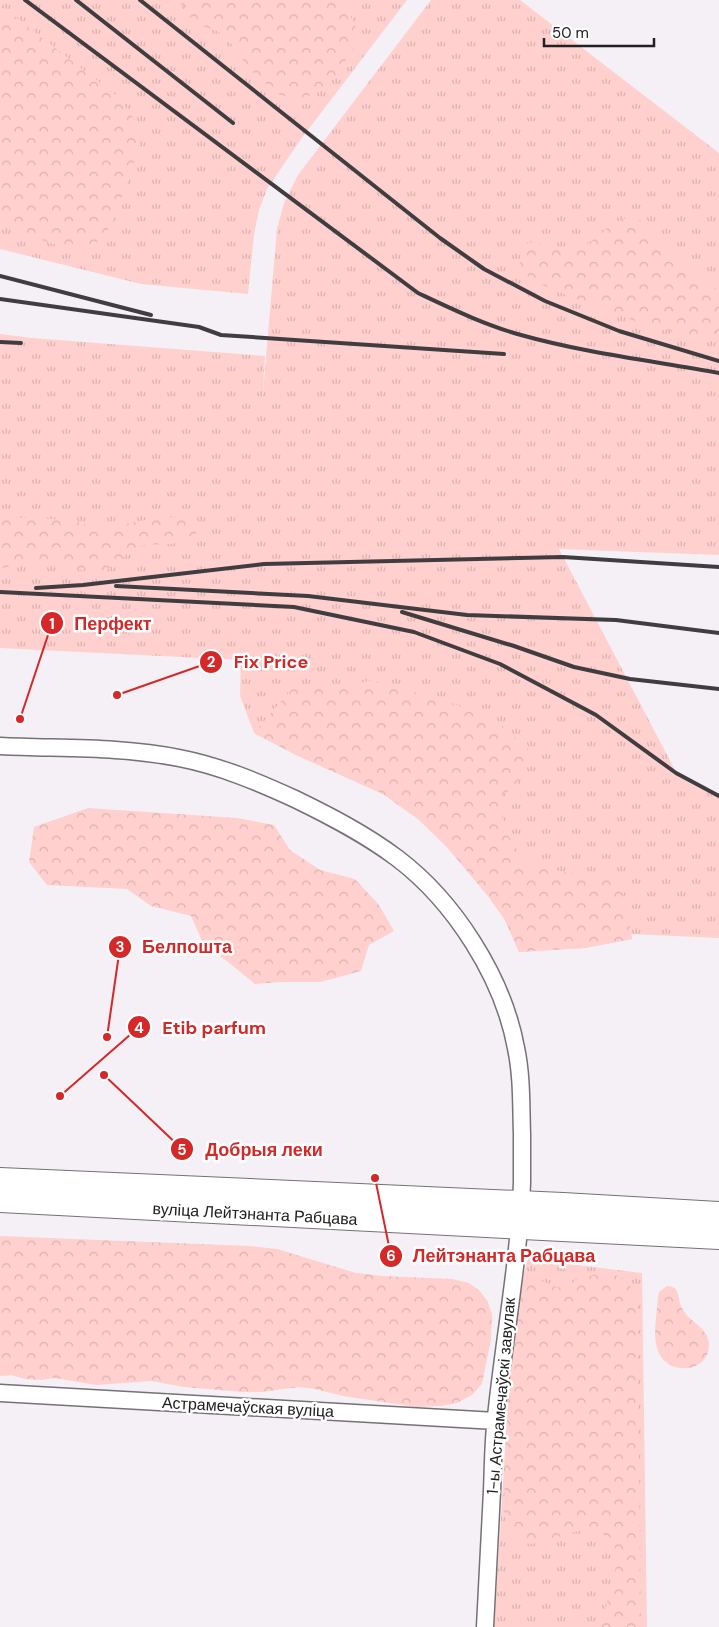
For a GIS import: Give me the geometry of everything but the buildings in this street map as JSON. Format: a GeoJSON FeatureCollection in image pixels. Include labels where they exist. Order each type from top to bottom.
{"type":"FeatureCollection","features":[{"type":"Feature","properties":{"kind":"highway","name":"вуліца Лейтэнанта Рабцава"},"geometry":{"type":"LineString","coordinates":[[0,1180],[519,1215],[719,1236]]}},
{"type":"Feature","properties":{"kind":"highway","name":"вуліца Лейтэнанта Рабцава"},"geometry":{"type":"LineString","coordinates":[[0,1200],[315,1217],[519,1215],[563,1205],[719,1214]]}},
{"type":"Feature","properties":{"kind":"street","name":"1-ы Астрамечаўскі завулак"},"geometry":{"type":"LineString","coordinates":[[0,746],[136,752],[177,758],[216,767],[273,789],[368,838],[399,860],[430,888],[474,945],[491,973],[510,1021],[516,1047],[522,1106],[519,1215],[496,1421],[485,1627]]}},
{"type":"Feature","properties":{"kind":"street","name":"Астрамечаўская вуліца"},"geometry":{"type":"LineString","coordinates":[[0,1393],[496,1421]]}},
{"type":"Feature","properties":{"kind":"green space"},"geometry":{"type":"Polygon","coordinates":[[[0,0],[407,0],[301,139],[267,189],[259,210],[254,234],[248,294],[141,284],[0,249],[0,0]]]}},
{"type":"Feature","properties":{"kind":"green space"},"geometry":{"type":"Polygon","coordinates":[[[179,0],[335,0],[348,12],[355,24],[357,36],[355,47],[335,76],[315,94],[297,99],[280,95],[257,77],[227,38],[190,17],[179,0]]]}},
{"type":"Feature","properties":{"kind":"green space"},"geometry":{"type":"Polygon","coordinates":[[[431,0],[520,0],[719,153],[719,555],[559,549],[676,772],[719,796],[719,938],[631,934],[632,939],[585,948],[519,952],[505,920],[488,896],[446,846],[418,819],[383,794],[296,755],[254,733],[240,696],[241,660],[0,648],[0,334],[265,356],[262,404],[277,229],[284,203],[298,175],[431,0]]]}},
{"type":"Feature","properties":{"kind":"green space"},"geometry":{"type":"Polygon","coordinates":[[[0,5],[118,97],[135,120],[139,134],[139,149],[114,219],[105,235],[94,245],[82,249],[68,249],[0,226],[0,5]]]}},
{"type":"Feature","properties":{"kind":"green space"},"geometry":{"type":"Polygon","coordinates":[[[633,217],[647,226],[659,243],[670,253],[719,291],[719,336],[695,338],[606,311],[535,282],[522,268],[520,257],[525,245],[529,243],[534,242],[560,248],[580,247],[594,240],[618,221],[633,217]]]}},
{"type":"Feature","properties":{"kind":"green space"},"geometry":{"type":"Polygon","coordinates":[[[0,517],[66,520],[94,526],[111,527],[166,517],[187,521],[197,526],[198,531],[193,537],[180,543],[148,545],[136,548],[113,566],[97,572],[38,564],[21,564],[0,568],[0,517]]]}},
{"type":"Feature","properties":{"kind":"green space"},"geometry":{"type":"Polygon","coordinates":[[[372,680],[449,702],[493,718],[533,754],[517,784],[499,798],[506,832],[525,863],[563,872],[621,881],[632,939],[584,948],[519,952],[505,920],[488,896],[446,846],[418,819],[383,794],[296,755],[254,733],[292,689],[340,688],[372,680]]]}},
{"type":"Feature","properties":{"kind":"green space"},"geometry":{"type":"Polygon","coordinates":[[[88,808],[237,818],[274,825],[290,850],[320,870],[355,879],[379,905],[394,931],[369,945],[361,971],[321,982],[255,984],[202,941],[191,916],[151,906],[127,889],[47,885],[29,862],[34,827],[88,808]]]}},
{"type":"Feature","properties":{"kind":"green space"},"geometry":{"type":"Polygon","coordinates":[[[0,1236],[249,1246],[277,1249],[356,1273],[452,1279],[469,1283],[480,1291],[488,1302],[492,1315],[491,1339],[482,1384],[472,1395],[457,1403],[416,1407],[298,1387],[262,1392],[243,1392],[184,1387],[151,1381],[97,1385],[54,1378],[41,1380],[25,1379],[11,1375],[0,1376],[0,1236]]]}},
{"type":"Feature","properties":{"kind":"green space"},"geometry":{"type":"Polygon","coordinates":[[[528,1259],[642,1273],[647,1627],[494,1627],[514,1310],[528,1259]]]}},
{"type":"Feature","properties":{"kind":"green space"},"geometry":{"type":"Polygon","coordinates":[[[602,1273],[616,1275],[626,1280],[637,1303],[641,1627],[599,1627],[604,1617],[616,1563],[616,1549],[608,1537],[590,1530],[577,1531],[538,1543],[526,1544],[517,1540],[509,1529],[504,1511],[506,1422],[515,1312],[521,1286],[527,1280],[536,1278],[553,1286],[563,1288],[577,1279],[602,1273]]]}},
{"type":"Feature","properties":{"kind":"green space"},"geometry":{"type":"Polygon","coordinates":[[[667,1286],[675,1288],[685,1313],[702,1329],[708,1338],[708,1354],[696,1366],[679,1368],[670,1365],[658,1351],[655,1332],[658,1297],[659,1292],[667,1286]]]}},
{"type":"Feature","properties":{"kind":"railway"},"geometry":{"type":"LineString","coordinates":[[25,0],[418,293],[482,322],[521,335],[594,352],[719,373]]}},
{"type":"Feature","properties":{"kind":"railway"},"geometry":{"type":"LineString","coordinates":[[76,0],[233,123]]}},
{"type":"Feature","properties":{"kind":"railway"},"geometry":{"type":"LineString","coordinates":[[140,0],[440,238],[484,269],[545,301],[619,331],[719,361]]}},
{"type":"Feature","properties":{"kind":"railway"},"geometry":{"type":"LineString","coordinates":[[0,276],[151,315]]}},
{"type":"Feature","properties":{"kind":"railway"},"geometry":{"type":"LineString","coordinates":[[0,299],[199,327],[221,335],[504,354]]}},
{"type":"Feature","properties":{"kind":"railway"},"geometry":{"type":"LineString","coordinates":[[0,342],[21,343]]}},
{"type":"Feature","properties":{"kind":"railway"},"geometry":{"type":"LineString","coordinates":[[36,588],[83,585],[264,564],[563,557],[719,567]]}},
{"type":"Feature","properties":{"kind":"railway"},"geometry":{"type":"LineString","coordinates":[[116,586],[308,596],[467,615],[616,620],[719,633]]}},
{"type":"Feature","properties":{"kind":"railway"},"geometry":{"type":"LineString","coordinates":[[0,592],[294,607],[414,632],[500,664],[596,715],[676,773],[719,796]]}},
{"type":"Feature","properties":{"kind":"railway"},"geometry":{"type":"LineString","coordinates":[[402,612],[514,646],[574,667],[630,679],[719,689]]}},
{"type":"Feature","properties":{"kind":"place","name":"Fix Price"},"geometry":{"type":"Point","coordinates":[117,695]}},
{"type":"Feature","properties":{"kind":"place","name":"Перфект"},"geometry":{"type":"Point","coordinates":[20,719]}},
{"type":"Feature","properties":{"kind":"place","name":"Белпошта"},"geometry":{"type":"Point","coordinates":[107,1037]}},
{"type":"Feature","properties":{"kind":"place","name":"Добрыя леки"},"geometry":{"type":"Point","coordinates":[104,1075]}},
{"type":"Feature","properties":{"kind":"place","name":"Etib parfum"},"geometry":{"type":"Point","coordinates":[60,1096]}},
{"type":"Feature","properties":{"kind":"place","name":"Лейтэнанта Рабцава"},"geometry":{"type":"Point","coordinates":[375,1178]}}]}
